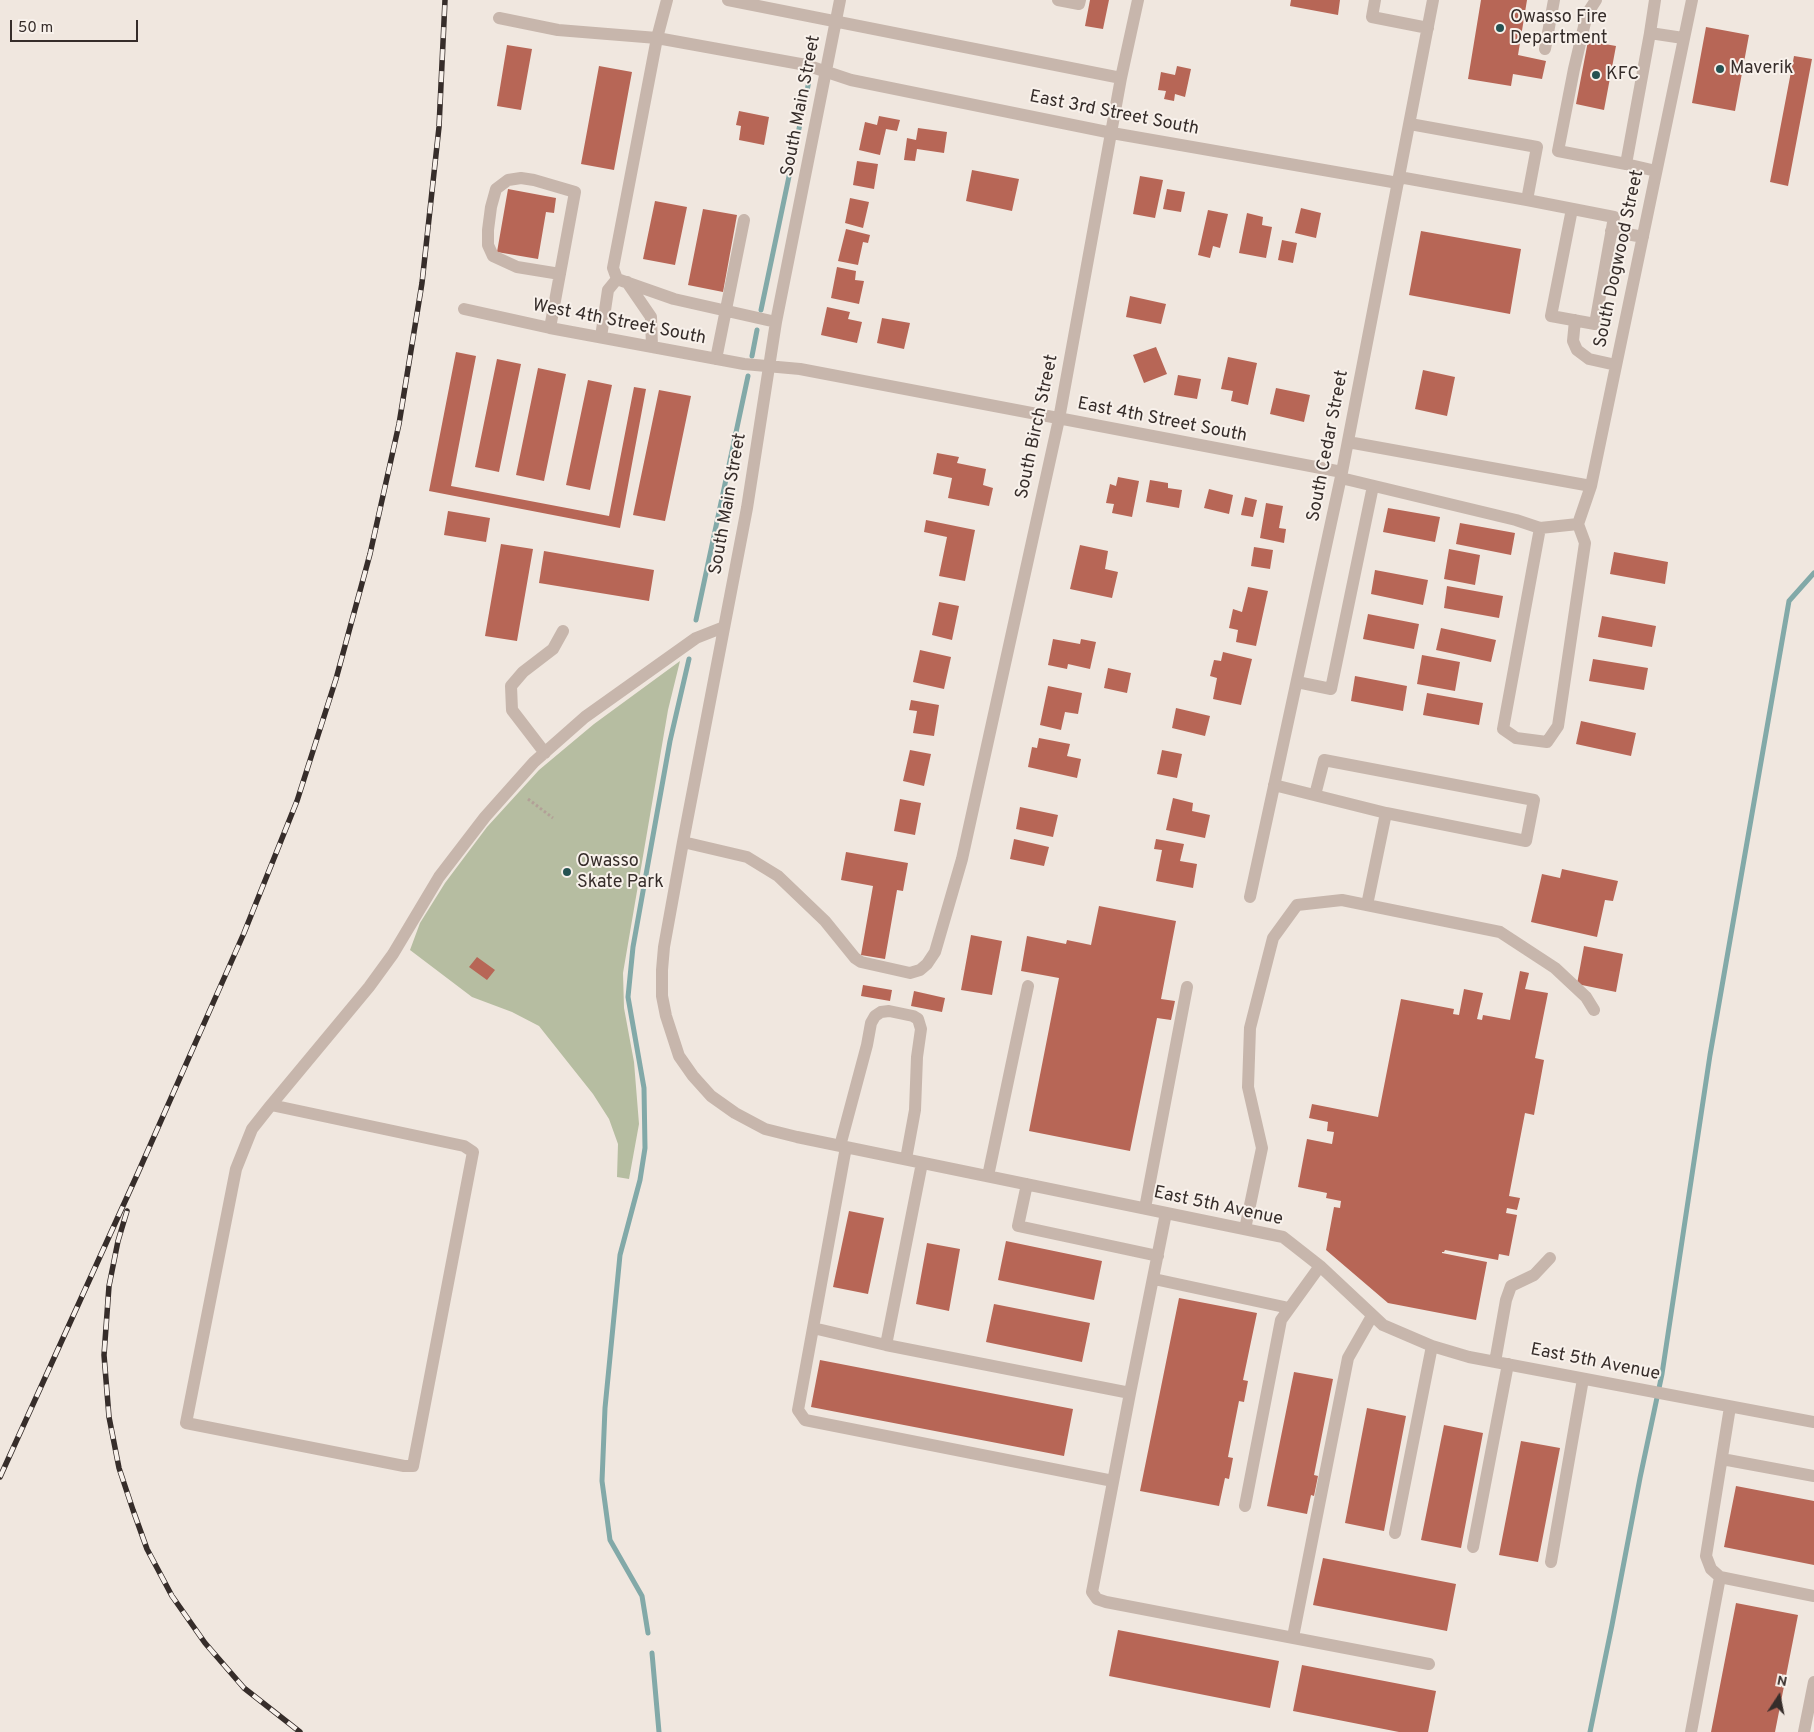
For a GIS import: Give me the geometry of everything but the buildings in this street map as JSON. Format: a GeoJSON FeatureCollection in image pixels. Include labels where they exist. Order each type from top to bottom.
{"type":"FeatureCollection","features":[{"type":"Feature","properties":{"kind":"street"},"geometry":{"type":"LineString","coordinates":[[652,347],[651,317],[613,268],[657,38],[667,0]]}},
{"type":"Feature","properties":{"kind":"street"},"geometry":{"type":"LineString","coordinates":[[728,0],[1121,78]]}},
{"type":"Feature","properties":{"kind":"street","name":"South Main Street"},"geometry":{"type":"LineString","coordinates":[[666,1016],[662,996],[662,970],[683,842],[747,508],[776,322],[840,0]]}},
{"type":"Feature","properties":{"kind":"street"},"geometry":{"type":"LineString","coordinates":[[1058,0],[1079,4],[1080,0]]}},
{"type":"Feature","properties":{"kind":"street","name":"South Birch Street"},"geometry":{"type":"LineString","coordinates":[[683,842],[747,857],[778,876],[825,921],[855,958],[861,962],[910,973],[920,970],[927,964],[935,952],[962,859],[1059,419],[1121,78],[1138,0]]}},
{"type":"Feature","properties":{"kind":"street"},"geometry":{"type":"LineString","coordinates":[[1375,0],[1372,17],[1428,28]]}},
{"type":"Feature","properties":{"kind":"street","name":"South Cedar Street"},"geometry":{"type":"LineString","coordinates":[[1250,897],[1348,442],[1433,0]]}},
{"type":"Feature","properties":{"kind":"street"},"geometry":{"type":"LineString","coordinates":[[1545,49],[1554,0]]}},
{"type":"Feature","properties":{"kind":"street"},"geometry":{"type":"LineString","coordinates":[[1596,0],[1587,14],[1574,68],[1558,151],[1656,170]]}},
{"type":"Feature","properties":{"kind":"street"},"geometry":{"type":"LineString","coordinates":[[1626,164],[1656,0]]}},
{"type":"Feature","properties":{"kind":"street","name":"South Dogwood Street"},"geometry":{"type":"LineString","coordinates":[[1578,524],[1591,486],[1692,0]]}},
{"type":"Feature","properties":{"kind":"street","name":"East 3rd Street South"},"geometry":{"type":"LineString","coordinates":[[499,18],[558,30],[657,38],[806,66],[851,80],[1112,133],[1527,200],[1614,217],[1611,231]]}},
{"type":"Feature","properties":{"kind":"street"},"geometry":{"type":"LineString","coordinates":[[1650,33],[1684,38]]}},
{"type":"Feature","properties":{"kind":"street"},"geometry":{"type":"LineString","coordinates":[[1410,124],[1536,147],[1527,200]]}},
{"type":"Feature","properties":{"kind":"street"},"geometry":{"type":"LineString","coordinates":[[550,328],[560,274],[575,192],[534,180],[521,178],[508,180],[496,189],[491,207],[488,245],[493,256],[517,267],[560,274]]}},
{"type":"Feature","properties":{"kind":"street"},"geometry":{"type":"LineString","coordinates":[[1572,209],[1551,316],[1595,324],[1611,231],[1643,237]]}},
{"type":"Feature","properties":{"kind":"street"},"geometry":{"type":"LineString","coordinates":[[716,359],[744,220]]}},
{"type":"Feature","properties":{"kind":"street"},"geometry":{"type":"LineString","coordinates":[[622,280],[674,299],[776,322]]}},
{"type":"Feature","properties":{"kind":"street"},"geometry":{"type":"LineString","coordinates":[[601,338],[608,290],[622,280]]}},
{"type":"Feature","properties":{"kind":"street","name":"West 4th Street South"},"geometry":{"type":"LineString","coordinates":[[464,309],[601,338],[744,364],[769,366]]}},
{"type":"Feature","properties":{"kind":"street"},"geometry":{"type":"LineString","coordinates":[[1575,320],[1573,341],[1577,350],[1588,359],[1616,365]]}},
{"type":"Feature","properties":{"kind":"street","name":"East 4th Street South"},"geometry":{"type":"LineString","coordinates":[[769,366],[800,368],[1341,475],[1373,486],[1516,520],[1540,528]]}},
{"type":"Feature","properties":{"kind":"street"},"geometry":{"type":"LineString","coordinates":[[1348,442],[1591,486]]}},
{"type":"Feature","properties":{"kind":"street"},"geometry":{"type":"LineString","coordinates":[[1297,682],[1331,689],[1373,486]]}},
{"type":"Feature","properties":{"kind":"street"},"geometry":{"type":"LineString","coordinates":[[1578,524],[1584,542],[1558,726],[1548,742],[1516,738],[1503,729],[1540,528],[1578,524]]}},
{"type":"Feature","properties":{"kind":"street"},"geometry":{"type":"LineString","coordinates":[[271,1105],[464,1146],[473,1152],[413,1466],[404,1466],[186,1423],[236,1169],[252,1129],[271,1105],[369,987],[393,954],[439,877],[485,817],[544,754],[585,717],[696,638],[724,627]]}},
{"type":"Feature","properties":{"kind":"street"},"geometry":{"type":"LineString","coordinates":[[544,754],[512,710],[511,686],[523,672],[552,649],[563,631]]}},
{"type":"Feature","properties":{"kind":"street"},"geometry":{"type":"LineString","coordinates":[[1274,785],[1386,813],[1526,841],[1534,800],[1324,760],[1315,795]]}},
{"type":"Feature","properties":{"kind":"street"},"geometry":{"type":"LineString","coordinates":[[1367,905],[1386,813]]}},
{"type":"Feature","properties":{"kind":"street"},"geometry":{"type":"LineString","coordinates":[[1245,1229],[1262,1148],[1248,1087],[1250,1028],[1273,938],[1297,905],[1342,900],[1500,932],[1555,968],[1586,997],[1594,1010]]}},
{"type":"Feature","properties":{"kind":"street"},"geometry":{"type":"LineString","coordinates":[[988,1176],[1028,986]]}},
{"type":"Feature","properties":{"kind":"street"},"geometry":{"type":"LineString","coordinates":[[1145,1208],[1187,987]]}},
{"type":"Feature","properties":{"kind":"street"},"geometry":{"type":"LineString","coordinates":[[906,1159],[915,1110],[917,1057],[921,1029],[918,1019],[913,1016],[889,1011],[881,1012],[875,1016],[871,1023],[843,1146],[798,1410],[806,1420],[1113,1480]]}},
{"type":"Feature","properties":{"kind":"street","name":"East 5th Avenue"},"geometry":{"type":"LineString","coordinates":[[666,1016],[679,1056],[693,1076],[712,1096],[735,1113],[765,1129],[1283,1237],[1320,1266],[1383,1325],[1432,1346],[1469,1357],[1814,1422]]}},
{"type":"Feature","properties":{"kind":"street"},"geometry":{"type":"LineString","coordinates":[[886,1345],[922,1163]]}},
{"type":"Feature","properties":{"kind":"street"},"geometry":{"type":"LineString","coordinates":[[1027,1184],[1018,1226],[1158,1256]]}},
{"type":"Feature","properties":{"kind":"street"},"geometry":{"type":"LineString","coordinates":[[1166,1213],[1092,1592],[1097,1598],[1106,1602],[1429,1664]]}},
{"type":"Feature","properties":{"kind":"street"},"geometry":{"type":"LineString","coordinates":[[1495,1362],[1506,1300],[1512,1286],[1534,1275],[1550,1258]]}},
{"type":"Feature","properties":{"kind":"street"},"geometry":{"type":"LineString","coordinates":[[1245,1506],[1281,1320],[1320,1266]]}},
{"type":"Feature","properties":{"kind":"street"},"geometry":{"type":"LineString","coordinates":[[1154,1279],[1289,1308]]}},
{"type":"Feature","properties":{"kind":"street"},"geometry":{"type":"LineString","coordinates":[[1293,1637],[1348,1358],[1372,1316]]}},
{"type":"Feature","properties":{"kind":"street"},"geometry":{"type":"LineString","coordinates":[[813,1328],[886,1345],[1130,1393]]}},
{"type":"Feature","properties":{"kind":"street"},"geometry":{"type":"LineString","coordinates":[[1395,1533],[1432,1346]]}},
{"type":"Feature","properties":{"kind":"street"},"geometry":{"type":"LineString","coordinates":[[1473,1547],[1508,1364]]}},
{"type":"Feature","properties":{"kind":"street"},"geometry":{"type":"LineString","coordinates":[[1551,1562],[1583,1378]]}},
{"type":"Feature","properties":{"kind":"street"},"geometry":{"type":"LineString","coordinates":[[1730,1407],[1706,1556],[1711,1569],[1720,1577],[1814,1596]]}},
{"type":"Feature","properties":{"kind":"street"},"geometry":{"type":"LineString","coordinates":[[1722,1459],[1814,1476]]}},
{"type":"Feature","properties":{"kind":"street"},"geometry":{"type":"LineString","coordinates":[[1690,1732],[1720,1577]]}},
{"type":"Feature","properties":{"kind":"street"},"geometry":{"type":"LineString","coordinates":[[1804,1732],[1814,1682]]}},
{"type":"Feature","properties":{"kind":"path"},"geometry":{"type":"LineString","coordinates":[[528,799],[553,818]]}},
{"type":"Feature","properties":{"kind":"green space","name":"Owasso Skate Park"},"geometry":{"type":"Polygon","coordinates":[[[680,661],[668,710],[623,973],[624,1008],[634,1062],[639,1124],[629,1179],[617,1177],[618,1144],[609,1119],[593,1094],[539,1026],[512,1012],[472,997],[410,950],[420,923],[445,883],[487,827],[539,770],[594,724],[680,661]]]}},
{"type":"Feature","properties":{"kind":"waterway"},"geometry":{"type":"LineString","coordinates":[[761,310],[809,81]]}},
{"type":"Feature","properties":{"kind":"waterway"},"geometry":{"type":"LineString","coordinates":[[752,356],[757,330]]}},
{"type":"Feature","properties":{"kind":"waterway"},"geometry":{"type":"LineString","coordinates":[[696,620],[748,376]]}},
{"type":"Feature","properties":{"kind":"waterway"},"geometry":{"type":"LineString","coordinates":[[1590,1732],[1662,1374],[1710,1055],[1789,601],[1814,573]]}},
{"type":"Feature","properties":{"kind":"waterway"},"geometry":{"type":"LineString","coordinates":[[648,1633],[642,1596],[610,1540],[602,1481],[605,1408],[620,1255],[640,1180],[645,1148],[644,1088],[628,997],[633,947],[670,741],[689,659]]}},
{"type":"Feature","properties":{"kind":"waterway"},"geometry":{"type":"LineString","coordinates":[[652,1653],[659,1732]]}},
{"type":"Feature","properties":{"kind":"railway"},"geometry":{"type":"LineString","coordinates":[[0,1477],[244,933],[297,801],[336,679],[370,554],[399,424],[422,283],[439,127],[445,0]]}},
{"type":"Feature","properties":{"kind":"railway"},"geometry":{"type":"LineString","coordinates":[[127,1211],[118,1241],[109,1286],[104,1355],[109,1417],[119,1468],[147,1549],[172,1596],[205,1643],[244,1688],[300,1732]]}},
{"type":"Feature","properties":{"kind":"place","name":"Owasso Fire Department"},"geometry":{"type":"Point","coordinates":[1500,28]}},
{"type":"Feature","properties":{"kind":"place","name":"Maverik"},"geometry":{"type":"Point","coordinates":[1720,69]}},
{"type":"Feature","properties":{"kind":"place","name":"KFC"},"geometry":{"type":"Point","coordinates":[1596,75]}},
{"type":"Feature","properties":{"kind":"place","name":"Owasso Skate Park"},"geometry":{"type":"Point","coordinates":[567,872]}}]}
